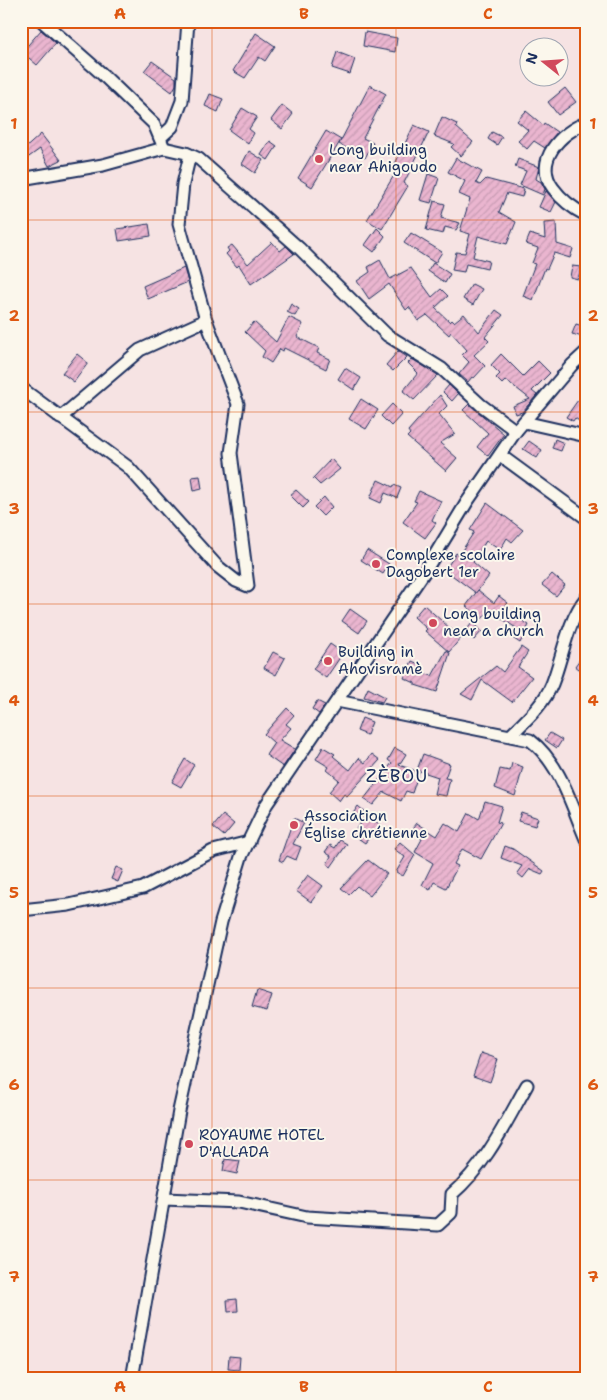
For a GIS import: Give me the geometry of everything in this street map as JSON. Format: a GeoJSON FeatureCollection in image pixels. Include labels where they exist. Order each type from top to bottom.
{"type":"FeatureCollection","features":[{"type":"Feature","properties":{"kind":"street"},"geometry":{"type":"LineString","coordinates":[[42,21],[154,124],[162,143],[199,159],[232,186],[299,248],[387,335],[442,369],[481,405],[520,426],[586,436]]}},
{"type":"Feature","properties":{"kind":"street"},"geometry":{"type":"LineString","coordinates":[[21,179],[103,165],[162,143],[172,127],[182,101],[188,21]]}},
{"type":"Feature","properties":{"kind":"street"},"geometry":{"type":"LineString","coordinates":[[586,123],[561,137],[554,145],[546,165],[546,176],[552,188],[571,206],[586,215]]}},
{"type":"Feature","properties":{"kind":"street"},"geometry":{"type":"LineString","coordinates":[[21,388],[128,467],[217,566],[236,581],[248,586],[231,453],[238,404],[206,320],[179,224],[183,184],[190,155]]}},
{"type":"Feature","properties":{"kind":"street"},"geometry":{"type":"LineString","coordinates":[[60,418],[140,350],[206,320]]}},
{"type":"Feature","properties":{"kind":"street"},"geometry":{"type":"LineString","coordinates":[[132,1379],[180,1111],[221,922],[241,857],[266,805],[427,568],[467,502],[520,426],[586,352]]}},
{"type":"Feature","properties":{"kind":"street"},"geometry":{"type":"LineString","coordinates":[[500,455],[586,518]]}},
{"type":"Feature","properties":{"kind":"street"},"geometry":{"type":"LineString","coordinates":[[511,735],[540,703],[552,685],[574,618],[586,598]]}},
{"type":"Feature","properties":{"kind":"street"},"geometry":{"type":"LineString","coordinates":[[337,701],[530,740],[544,750],[554,766],[586,839]]}},
{"type":"Feature","properties":{"kind":"street"},"geometry":{"type":"LineString","coordinates":[[21,910],[70,905],[143,888],[213,851],[249,842]]}},
{"type":"Feature","properties":{"kind":"street"},"geometry":{"type":"LineString","coordinates":[[164,1198],[239,1202],[307,1217],[438,1225],[451,1213],[452,1194],[470,1179],[491,1149],[527,1085]]}},
{"type":"Feature","properties":{"kind":"building"},"geometry":{"type":"Polygon","coordinates":[[[41,30],[56,43],[37,65],[22,52],[41,30]]]}},
{"type":"Feature","properties":{"kind":"building"},"geometry":{"type":"Polygon","coordinates":[[[365,32],[397,38],[395,52],[363,46],[365,32]]]}},
{"type":"Feature","properties":{"kind":"building"},"geometry":{"type":"Polygon","coordinates":[[[256,33],[275,46],[265,61],[259,57],[245,78],[233,71],[256,33]]]}},
{"type":"Feature","properties":{"kind":"building"},"geometry":{"type":"Polygon","coordinates":[[[337,52],[355,59],[350,74],[332,68],[337,52]]]}},
{"type":"Feature","properties":{"kind":"building"},"geometry":{"type":"Polygon","coordinates":[[[152,61],[176,78],[176,85],[172,92],[144,71],[152,61]]]}},
{"type":"Feature","properties":{"kind":"building"},"geometry":{"type":"Polygon","coordinates":[[[370,85],[386,94],[363,138],[373,143],[365,158],[339,144],[370,85]]]}},
{"type":"Feature","properties":{"kind":"building"},"geometry":{"type":"Polygon","coordinates":[[[565,88],[576,102],[558,115],[548,102],[565,88]]]}},
{"type":"Feature","properties":{"kind":"building"},"geometry":{"type":"Polygon","coordinates":[[[210,94],[223,99],[218,112],[205,106],[210,94]]]}},
{"type":"Feature","properties":{"kind":"building"},"geometry":{"type":"Polygon","coordinates":[[[282,105],[293,114],[282,129],[271,120],[282,105]]]}},
{"type":"Feature","properties":{"kind":"building"},"geometry":{"type":"Polygon","coordinates":[[[242,108],[257,117],[249,129],[254,133],[248,144],[229,130],[242,108]]]}},
{"type":"Feature","properties":{"kind":"building"},"geometry":{"type":"Polygon","coordinates":[[[526,111],[543,125],[544,123],[557,132],[545,148],[534,141],[527,149],[518,141],[528,130],[517,121],[526,111]]]}},
{"type":"Feature","properties":{"kind":"building"},"geometry":{"type":"Polygon","coordinates":[[[442,117],[457,124],[456,127],[473,142],[461,156],[451,147],[454,144],[434,136],[442,117]]]}},
{"type":"Feature","properties":{"kind":"building"},"geometry":{"type":"Polygon","coordinates":[[[414,125],[429,132],[404,183],[408,186],[382,229],[367,220],[396,172],[392,170],[414,125]]]}},
{"type":"Feature","properties":{"kind":"building","name":"Long building near Ahigoudo"},"geometry":{"type":"Polygon","coordinates":[[[326,131],[341,140],[312,187],[298,178],[326,131]]]}},
{"type":"Feature","properties":{"kind":"building"},"geometry":{"type":"Polygon","coordinates":[[[492,132],[502,137],[497,145],[488,139],[492,132]]]}},
{"type":"Feature","properties":{"kind":"building"},"geometry":{"type":"Polygon","coordinates":[[[41,134],[61,160],[49,166],[40,149],[26,159],[21,152],[41,134]]]}},
{"type":"Feature","properties":{"kind":"building"},"geometry":{"type":"Polygon","coordinates":[[[270,141],[277,146],[268,160],[261,155],[270,141]]]}},
{"type":"Feature","properties":{"kind":"building"},"geometry":{"type":"Polygon","coordinates":[[[249,151],[263,160],[255,173],[242,164],[249,151]]]}},
{"type":"Feature","properties":{"kind":"building"},"geometry":{"type":"Polygon","coordinates":[[[456,158],[482,172],[476,183],[480,185],[486,179],[524,189],[522,197],[507,193],[499,212],[516,222],[507,244],[478,236],[473,257],[489,261],[487,269],[466,264],[464,272],[452,270],[456,252],[465,253],[470,234],[460,231],[470,199],[459,194],[465,181],[448,172],[456,158]]]}},
{"type":"Feature","properties":{"kind":"building"},"geometry":{"type":"Polygon","coordinates":[[[518,159],[539,167],[536,179],[541,182],[545,189],[543,195],[520,185],[526,171],[515,167],[518,159]]]}},
{"type":"Feature","properties":{"kind":"building"},"geometry":{"type":"Polygon","coordinates":[[[428,174],[439,178],[431,203],[420,200],[428,174]]]}},
{"type":"Feature","properties":{"kind":"building"},"geometry":{"type":"Polygon","coordinates":[[[546,191],[556,202],[551,212],[539,207],[546,191]]]}},
{"type":"Feature","properties":{"kind":"building"},"geometry":{"type":"Polygon","coordinates":[[[434,201],[445,204],[441,218],[460,223],[456,230],[445,227],[443,234],[426,230],[434,201]]]}},
{"type":"Feature","properties":{"kind":"building"},"geometry":{"type":"Polygon","coordinates":[[[556,222],[557,244],[573,249],[570,258],[554,253],[547,269],[545,268],[533,300],[523,296],[535,264],[532,263],[538,248],[526,244],[530,234],[545,239],[544,223],[556,222]]]}},
{"type":"Feature","properties":{"kind":"building"},"geometry":{"type":"Polygon","coordinates":[[[149,224],[151,236],[119,241],[117,229],[149,224]]]}},
{"type":"Feature","properties":{"kind":"building"},"geometry":{"type":"Polygon","coordinates":[[[377,228],[385,236],[374,252],[365,245],[377,228]]]}},
{"type":"Feature","properties":{"kind":"building"},"geometry":{"type":"Polygon","coordinates":[[[411,233],[442,252],[435,263],[404,243],[411,233]]]}},
{"type":"Feature","properties":{"kind":"building"},"geometry":{"type":"Polygon","coordinates":[[[272,242],[280,251],[286,246],[294,254],[251,284],[239,265],[237,267],[226,254],[229,251],[227,248],[232,245],[248,264],[272,242]]]}},
{"type":"Feature","properties":{"kind":"building"},"geometry":{"type":"Polygon","coordinates":[[[380,260],[390,279],[411,268],[432,297],[441,289],[448,296],[435,308],[450,322],[452,320],[454,322],[464,314],[479,332],[496,310],[503,315],[485,337],[489,341],[474,355],[485,366],[474,378],[472,377],[468,382],[459,374],[469,362],[462,355],[467,350],[451,332],[449,335],[427,315],[418,321],[409,307],[406,310],[389,284],[369,299],[357,281],[370,272],[368,267],[380,260]]]}},
{"type":"Feature","properties":{"kind":"building"},"geometry":{"type":"Polygon","coordinates":[[[433,263],[450,274],[445,283],[428,271],[433,263]]]}},
{"type":"Feature","properties":{"kind":"building"},"geometry":{"type":"Polygon","coordinates":[[[572,266],[581,267],[578,279],[570,277],[572,266]]]}},
{"type":"Feature","properties":{"kind":"building"},"geometry":{"type":"Polygon","coordinates":[[[184,268],[188,282],[148,299],[143,286],[184,268]]]}},
{"type":"Feature","properties":{"kind":"building"},"geometry":{"type":"Polygon","coordinates":[[[472,284],[482,289],[473,305],[463,299],[472,284]]]}},
{"type":"Feature","properties":{"kind":"building"},"geometry":{"type":"Polygon","coordinates":[[[291,304],[299,309],[295,316],[287,312],[291,304]]]}},
{"type":"Feature","properties":{"kind":"building"},"geometry":{"type":"Polygon","coordinates":[[[289,317],[303,324],[297,337],[319,348],[317,353],[330,359],[326,369],[284,348],[283,351],[280,349],[271,363],[262,357],[265,351],[245,332],[254,322],[276,342],[289,317]]]}},
{"type":"Feature","properties":{"kind":"building"},"geometry":{"type":"Polygon","coordinates":[[[576,324],[586,327],[586,338],[572,334],[576,324]]]}},
{"type":"Feature","properties":{"kind":"building"},"geometry":{"type":"Polygon","coordinates":[[[398,351],[407,357],[393,371],[386,365],[398,351]]]}},
{"type":"Feature","properties":{"kind":"building"},"geometry":{"type":"Polygon","coordinates":[[[77,354],[88,363],[74,382],[62,373],[77,354]]]}},
{"type":"Feature","properties":{"kind":"building"},"geometry":{"type":"Polygon","coordinates":[[[501,354],[523,376],[538,361],[550,373],[532,391],[537,395],[522,412],[516,414],[513,406],[530,399],[506,380],[502,384],[496,378],[500,374],[491,365],[501,354]]]}},
{"type":"Feature","properties":{"kind":"building"},"geometry":{"type":"Polygon","coordinates":[[[412,359],[438,375],[414,400],[403,391],[418,373],[408,363],[412,359]]]}},
{"type":"Feature","properties":{"kind":"building"},"geometry":{"type":"Polygon","coordinates":[[[345,368],[361,378],[354,390],[338,379],[345,368]]]}},
{"type":"Feature","properties":{"kind":"building"},"geometry":{"type":"Polygon","coordinates":[[[449,385],[458,394],[452,401],[443,392],[449,385]]]}},
{"type":"Feature","properties":{"kind":"building"},"geometry":{"type":"Polygon","coordinates":[[[440,395],[447,406],[439,414],[455,434],[440,443],[457,458],[446,471],[407,437],[410,434],[408,431],[440,395]]]}},
{"type":"Feature","properties":{"kind":"building"},"geometry":{"type":"Polygon","coordinates":[[[361,399],[378,410],[366,429],[349,419],[361,399]]]}},
{"type":"Feature","properties":{"kind":"building"},"geometry":{"type":"Polygon","coordinates":[[[578,400],[586,406],[586,426],[575,418],[573,421],[566,417],[578,400]]]}},
{"type":"Feature","properties":{"kind":"building"},"geometry":{"type":"Polygon","coordinates":[[[392,404],[402,414],[391,426],[381,416],[392,404]]]}},
{"type":"Feature","properties":{"kind":"building"},"geometry":{"type":"Polygon","coordinates":[[[469,404],[504,434],[488,456],[477,447],[488,433],[463,410],[469,404]]]}},
{"type":"Feature","properties":{"kind":"building"},"geometry":{"type":"Polygon","coordinates":[[[555,439],[564,443],[561,451],[552,448],[555,439]]]}},
{"type":"Feature","properties":{"kind":"building"},"geometry":{"type":"Polygon","coordinates":[[[529,441],[542,450],[537,458],[523,449],[529,441]]]}},
{"type":"Feature","properties":{"kind":"building"},"geometry":{"type":"Polygon","coordinates":[[[331,459],[340,469],[320,485],[313,478],[331,459]]]}},
{"type":"Feature","properties":{"kind":"building"},"geometry":{"type":"Polygon","coordinates":[[[200,476],[202,489],[194,491],[192,477],[200,476]]]}},
{"type":"Feature","properties":{"kind":"building"},"geometry":{"type":"Polygon","coordinates":[[[378,480],[393,487],[394,485],[401,488],[397,498],[385,493],[381,503],[370,498],[378,480]]]}},
{"type":"Feature","properties":{"kind":"building"},"geometry":{"type":"Polygon","coordinates":[[[296,490],[309,502],[303,508],[290,495],[296,490]]]}},
{"type":"Feature","properties":{"kind":"building"},"geometry":{"type":"Polygon","coordinates":[[[419,491],[441,501],[432,520],[436,523],[425,538],[403,522],[417,502],[414,501],[419,491]]]}},
{"type":"Feature","properties":{"kind":"building"},"geometry":{"type":"Polygon","coordinates":[[[324,497],[332,507],[323,516],[314,507],[324,497]]]}},
{"type":"Feature","properties":{"kind":"building"},"geometry":{"type":"Polygon","coordinates":[[[487,503],[523,530],[512,542],[507,538],[500,550],[486,541],[473,562],[489,576],[476,593],[445,570],[456,553],[459,555],[474,532],[470,530],[487,503]]]}},
{"type":"Feature","properties":{"kind":"building"},"geometry":{"type":"Polygon","coordinates":[[[367,550],[389,564],[383,574],[361,560],[367,550]]]}},
{"type":"Feature","properties":{"kind":"building"},"geometry":{"type":"Polygon","coordinates":[[[552,574],[565,585],[556,596],[542,585],[552,574]]]}},
{"type":"Feature","properties":{"kind":"building"},"geometry":{"type":"Polygon","coordinates":[[[478,590],[494,603],[499,596],[508,603],[503,609],[529,625],[520,643],[511,637],[516,628],[489,610],[482,619],[466,606],[478,590]]]}},
{"type":"Feature","properties":{"kind":"building","name":"Long building near a church"},"geometry":{"type":"Polygon","coordinates":[[[424,605],[461,638],[449,652],[425,631],[427,629],[414,617],[424,605]]]}},
{"type":"Feature","properties":{"kind":"building"},"geometry":{"type":"Polygon","coordinates":[[[350,609],[367,621],[359,633],[342,621],[350,609]]]}},
{"type":"Feature","properties":{"kind":"building"},"geometry":{"type":"Polygon","coordinates":[[[472,623],[482,631],[474,640],[465,632],[472,623]]]}},
{"type":"Feature","properties":{"kind":"building","name":"Building in Ahovisramè"},"geometry":{"type":"Polygon","coordinates":[[[330,644],[343,653],[326,678],[313,669],[330,644]]]}},
{"type":"Feature","properties":{"kind":"building"},"geometry":{"type":"Polygon","coordinates":[[[521,647],[528,652],[518,667],[532,677],[512,702],[482,680],[472,700],[461,694],[496,666],[503,672],[521,647]]]}},
{"type":"Feature","properties":{"kind":"building"},"geometry":{"type":"Polygon","coordinates":[[[446,651],[450,653],[437,692],[415,685],[415,683],[404,678],[412,661],[421,665],[418,671],[432,676],[446,651]]]}},
{"type":"Feature","properties":{"kind":"building"},"geometry":{"type":"Polygon","coordinates":[[[273,652],[285,658],[276,675],[264,668],[273,652]]]}},
{"type":"Feature","properties":{"kind":"building"},"geometry":{"type":"Polygon","coordinates":[[[580,659],[586,664],[586,674],[575,666],[580,659]]]}},
{"type":"Feature","properties":{"kind":"building"},"geometry":{"type":"Polygon","coordinates":[[[368,688],[385,697],[382,702],[364,697],[368,688]]]}},
{"type":"Feature","properties":{"kind":"building"},"geometry":{"type":"Polygon","coordinates":[[[317,701],[325,705],[319,714],[312,709],[317,701]]]}},
{"type":"Feature","properties":{"kind":"building"},"geometry":{"type":"Polygon","coordinates":[[[287,708],[294,715],[286,724],[291,728],[280,740],[295,749],[283,767],[266,755],[274,743],[264,734],[287,708]]]}},
{"type":"Feature","properties":{"kind":"building"},"geometry":{"type":"Polygon","coordinates":[[[362,718],[372,722],[367,735],[357,731],[362,718]]]}},
{"type":"Feature","properties":{"kind":"building"},"geometry":{"type":"Polygon","coordinates":[[[550,733],[562,740],[557,748],[545,740],[550,733]]]}},
{"type":"Feature","properties":{"kind":"building"},"geometry":{"type":"Polygon","coordinates":[[[323,747],[335,754],[333,756],[350,770],[359,758],[365,763],[372,754],[380,760],[347,796],[344,794],[339,801],[329,792],[339,780],[327,770],[329,767],[316,759],[323,747]]]}},
{"type":"Feature","properties":{"kind":"building"},"geometry":{"type":"Polygon","coordinates":[[[395,748],[406,754],[399,765],[419,772],[412,793],[406,791],[401,801],[384,792],[373,805],[364,799],[392,763],[388,760],[395,748]]]}},
{"type":"Feature","properties":{"kind":"building"},"geometry":{"type":"Polygon","coordinates":[[[423,754],[450,764],[445,778],[450,779],[446,796],[434,794],[438,777],[417,770],[423,754]]]}},
{"type":"Feature","properties":{"kind":"building"},"geometry":{"type":"Polygon","coordinates":[[[185,759],[194,765],[181,787],[172,782],[185,759]]]}},
{"type":"Feature","properties":{"kind":"building"},"geometry":{"type":"Polygon","coordinates":[[[512,763],[523,767],[515,796],[495,788],[500,769],[510,771],[512,763]]]}},
{"type":"Feature","properties":{"kind":"building"},"geometry":{"type":"Polygon","coordinates":[[[485,801],[502,806],[497,822],[501,823],[481,859],[462,849],[454,864],[458,866],[446,888],[434,882],[430,890],[422,885],[433,863],[415,852],[422,839],[411,831],[417,823],[437,836],[445,823],[459,832],[469,813],[479,819],[485,801]]]}},
{"type":"Feature","properties":{"kind":"building"},"geometry":{"type":"Polygon","coordinates":[[[358,806],[380,825],[374,835],[372,834],[365,843],[352,834],[361,822],[352,815],[358,806]]]}},
{"type":"Feature","properties":{"kind":"building"},"geometry":{"type":"Polygon","coordinates":[[[521,812],[538,818],[535,826],[518,821],[521,812]]]}},
{"type":"Feature","properties":{"kind":"building"},"geometry":{"type":"Polygon","coordinates":[[[223,815],[234,824],[224,836],[213,827],[223,815]]]}},
{"type":"Feature","properties":{"kind":"building"},"geometry":{"type":"Polygon","coordinates":[[[294,818],[304,823],[293,844],[301,847],[296,860],[287,856],[283,862],[279,860],[294,818]]]}},
{"type":"Feature","properties":{"kind":"building"},"geometry":{"type":"Polygon","coordinates":[[[340,840],[347,844],[331,867],[327,864],[331,856],[325,852],[330,845],[335,848],[340,840]]]}},
{"type":"Feature","properties":{"kind":"building"},"geometry":{"type":"Polygon","coordinates":[[[400,842],[415,855],[403,876],[396,872],[405,857],[394,849],[400,842]]]}},
{"type":"Feature","properties":{"kind":"building"},"geometry":{"type":"Polygon","coordinates":[[[505,846],[513,849],[544,871],[542,874],[530,869],[523,878],[517,873],[522,866],[501,858],[505,846]]]}},
{"type":"Feature","properties":{"kind":"building"},"geometry":{"type":"Polygon","coordinates":[[[368,860],[387,874],[370,896],[357,886],[349,894],[341,888],[368,860]]]}},
{"type":"Feature","properties":{"kind":"building"},"geometry":{"type":"Polygon","coordinates":[[[116,867],[123,870],[118,882],[111,879],[116,867]]]}},
{"type":"Feature","properties":{"kind":"building"},"geometry":{"type":"Polygon","coordinates":[[[308,875],[323,886],[311,902],[296,891],[308,875]]]}},
{"type":"Feature","properties":{"kind":"building"},"geometry":{"type":"Polygon","coordinates":[[[257,990],[272,995],[267,1011],[252,1007],[257,990]]]}},
{"type":"Feature","properties":{"kind":"building"},"geometry":{"type":"Polygon","coordinates":[[[481,1053],[498,1059],[490,1082],[473,1076],[481,1053]]]}},
{"type":"Feature","properties":{"kind":"building"},"geometry":{"type":"Polygon","coordinates":[[[225,1159],[240,1161],[237,1174],[223,1171],[225,1159]]]}},
{"type":"Feature","properties":{"kind":"building"},"geometry":{"type":"Polygon","coordinates":[[[237,1299],[238,1311],[228,1312],[227,1300],[237,1299]]]}},
{"type":"Feature","properties":{"kind":"building"},"geometry":{"type":"Polygon","coordinates":[[[229,1356],[240,1357],[239,1370],[228,1369],[229,1356]]]}},
{"type":"Feature","properties":{"kind":"place","name":"Long building near Ahigoudo"},"geometry":{"type":"Point","coordinates":[319,159]}},
{"type":"Feature","properties":{"kind":"place","name":"Complexe scolaire Dagobert 1er"},"geometry":{"type":"Point","coordinates":[376,564]}},
{"type":"Feature","properties":{"kind":"place","name":"Long building near a church"},"geometry":{"type":"Point","coordinates":[433,623]}},
{"type":"Feature","properties":{"kind":"place","name":"Building in Ahovisramè"},"geometry":{"type":"Point","coordinates":[328,661]}},
{"type":"Feature","properties":{"kind":"place","name":"Association Église chrétienne"},"geometry":{"type":"Point","coordinates":[294,825]}},
{"type":"Feature","properties":{"kind":"place","name":"ROYAUME HOTEL D'ALLADA"},"geometry":{"type":"Point","coordinates":[189,1144]}},
{"type":"Feature","properties":{"kind":"district","name":"ZÈBOU"},"geometry":{"type":"Point","coordinates":[397,776]}}]}
